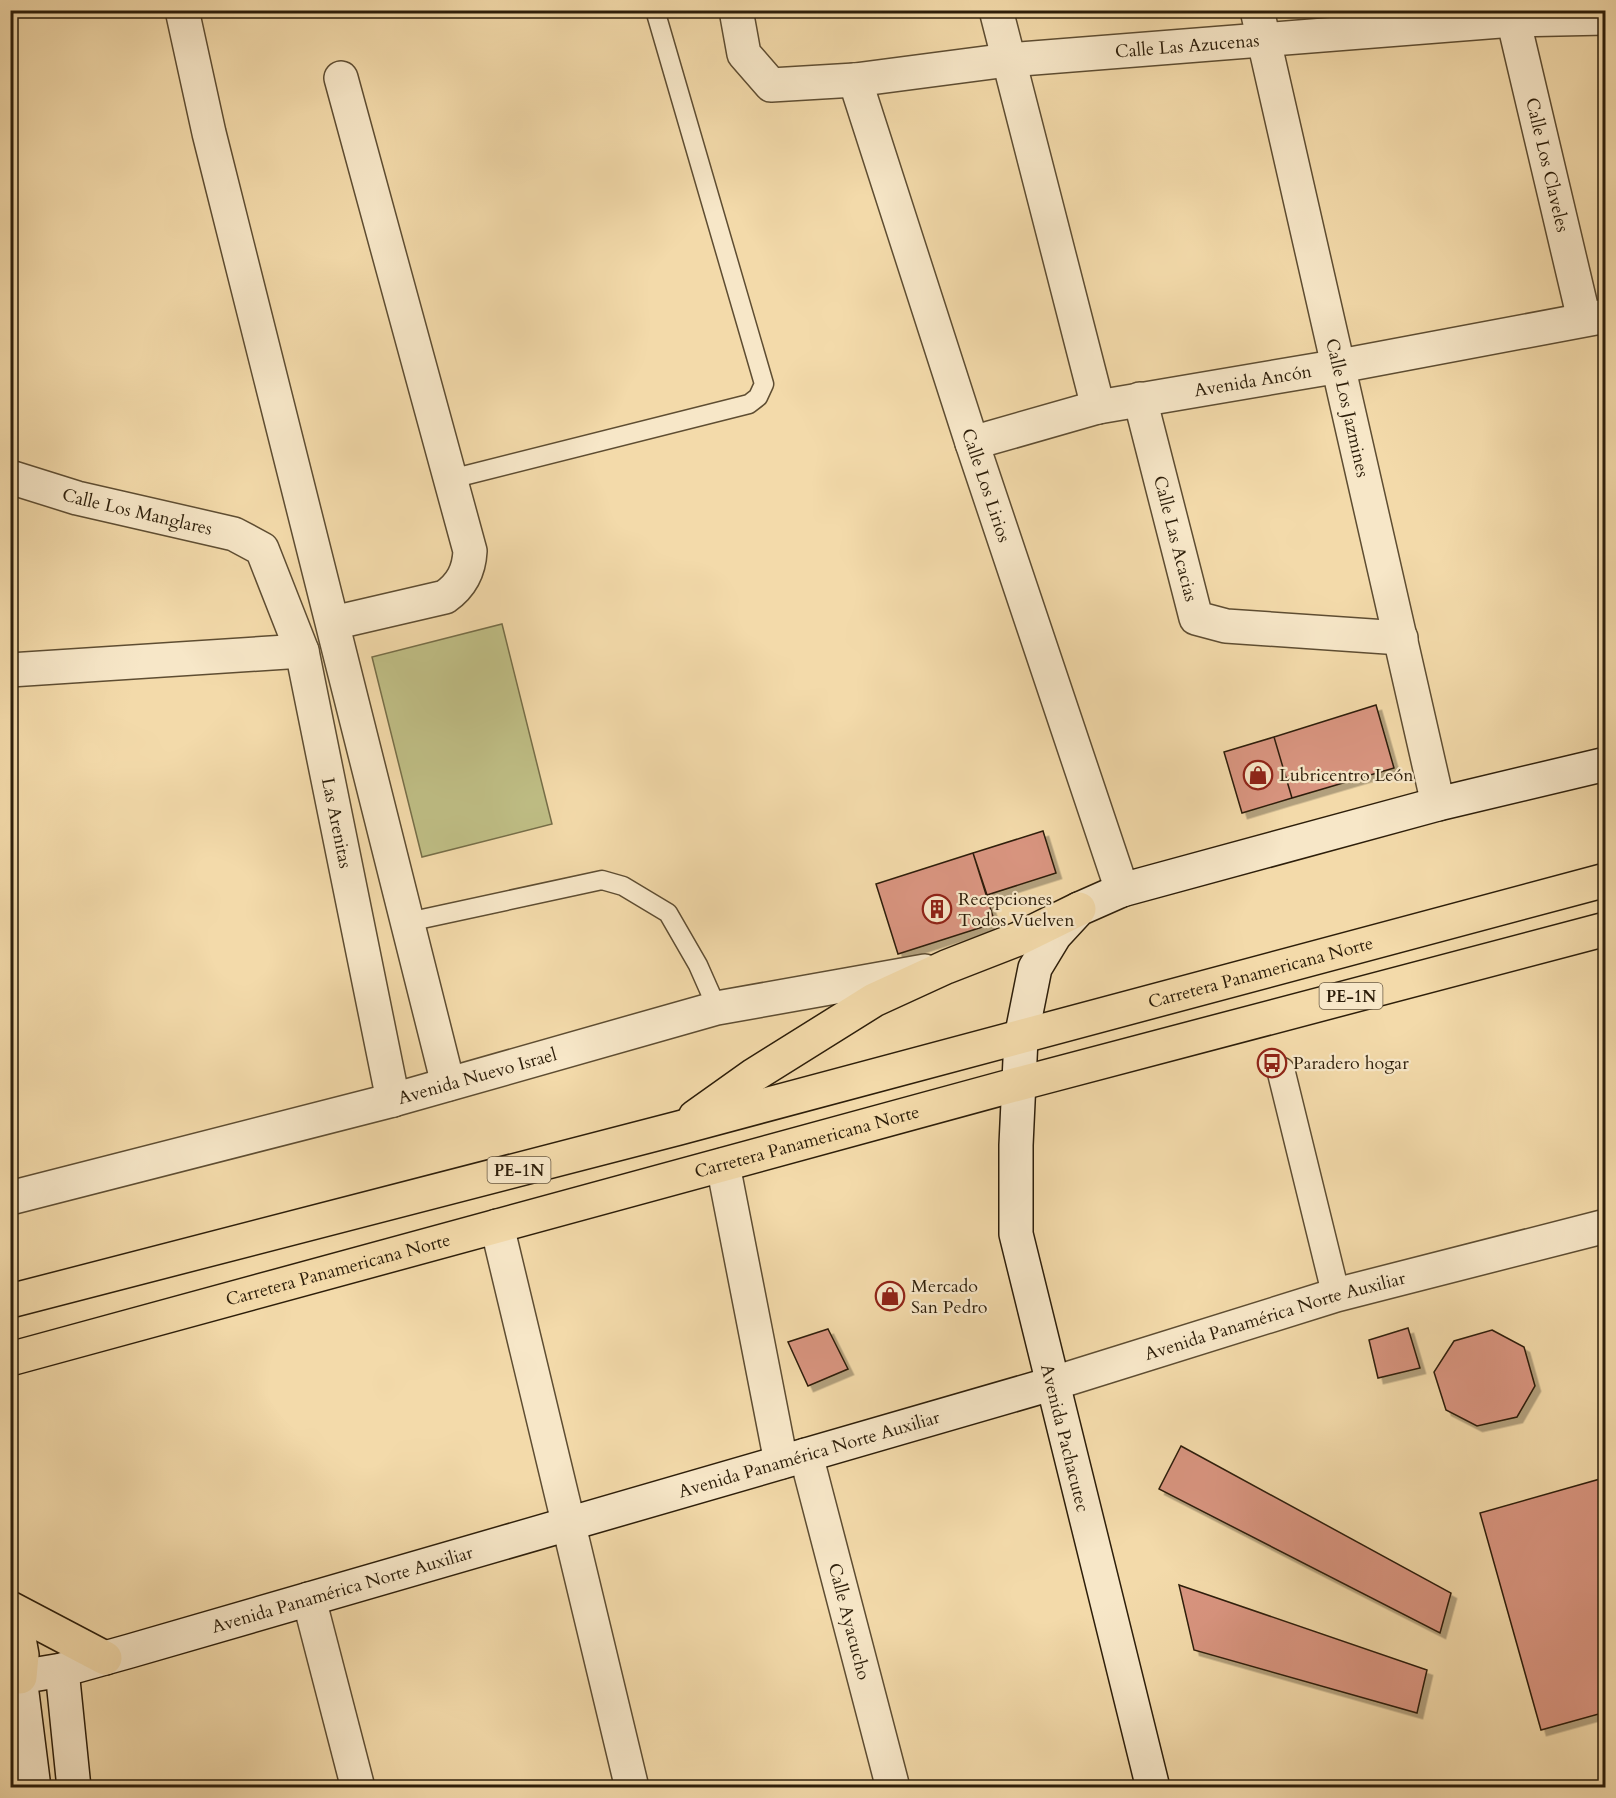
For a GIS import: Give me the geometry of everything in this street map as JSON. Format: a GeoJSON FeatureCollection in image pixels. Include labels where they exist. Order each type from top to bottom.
{"type":"FeatureCollection","features":[{"type":"Feature","properties":{"kind":"highway","name":"Carretera Panamericana Norte"},"geometry":{"type":"LineString","coordinates":[[10,1301],[1021,1038],[1605,880]]}},
{"type":"Feature","properties":{"kind":"highway"},"geometry":{"type":"LineString","coordinates":[[679,1128],[753,1075],[874,1000],[946,967],[1018,939],[1079,909]]}},
{"type":"Feature","properties":{"kind":"highway","name":"Carretera Panamericana Norte"},"geometry":{"type":"LineString","coordinates":[[10,1359],[1018,1084],[1605,929]]}},
{"type":"Feature","properties":{"kind":"highway"},"geometry":{"type":"LineString","coordinates":[[12,1610],[105,1658]]}},
{"type":"Feature","properties":{"kind":"highway"},"geometry":{"type":"LineString","coordinates":[[12,1610],[20,1636],[15,1678]]}},
{"type":"Feature","properties":{"kind":"street"},"geometry":{"type":"LineString","coordinates":[[182,10],[209,133],[448,1084]]}},
{"type":"Feature","properties":{"kind":"street","name":"Calle Las Azucenas"},"geometry":{"type":"LineString","coordinates":[[736,10],[744,54],[771,85],[855,80],[1261,26],[1512,15],[1605,18]]}},
{"type":"Feature","properties":{"kind":"street"},"geometry":{"type":"LineString","coordinates":[[996,10],[1098,407]]}},
{"type":"Feature","properties":{"kind":"street","name":"Calle Los Claveles"},"geometry":{"type":"LineString","coordinates":[[1512,15],[1595,318]]}},
{"type":"Feature","properties":{"kind":"street","name":"Calle Los Jazmines"},"geometry":{"type":"LineString","coordinates":[[1261,26],[1438,804]]}},
{"type":"Feature","properties":{"kind":"street"},"geometry":{"type":"LineString","coordinates":[[333,623],[445,597],[466,574],[470,551],[341,78]]}},
{"type":"Feature","properties":{"kind":"street","name":"Calle Los Lirios"},"geometry":{"type":"LineString","coordinates":[[855,80],[972,443],[1122,890]]}},
{"type":"Feature","properties":{"kind":"street","name":"Avenida Ancón"},"geometry":{"type":"LineString","coordinates":[[972,443],[1098,407],[1340,366],[1595,318]]}},
{"type":"Feature","properties":{"kind":"street","name":"Calle Las Acacias"},"geometry":{"type":"LineString","coordinates":[[1140,399],[1196,618],[1226,626],[1401,638]]}},
{"type":"Feature","properties":{"kind":"street","name":"Calle Los Manglares"},"geometry":{"type":"LineString","coordinates":[[10,477],[77,498],[234,534],[262,549]]}},
{"type":"Feature","properties":{"kind":"street","name":"Las Arenitas"},"geometry":{"type":"LineString","coordinates":[[262,549],[302,651],[393,1100]]}},
{"type":"Feature","properties":{"kind":"street"},"geometry":{"type":"LineString","coordinates":[[10,670],[302,651]]}},
{"type":"Feature","properties":{"kind":"street"},"geometry":{"type":"LineString","coordinates":[[1079,909],[1122,890],[1438,804],[1605,764]]}},
{"type":"Feature","properties":{"kind":"street","name":"Avenida Pachacutec"},"geometry":{"type":"LineString","coordinates":[[1079,909],[1055,935],[1035,968],[1021,1038],[1018,1084],[1016,1234],[1051,1384],[1153,1788]]}},
{"type":"Feature","properties":{"kind":"street","name":"Avenida Nuevo Israel"},"geometry":{"type":"LineString","coordinates":[[10,1198],[393,1100],[717,1008],[946,967]]}},
{"type":"Feature","properties":{"kind":"street"},"geometry":{"type":"LineString","coordinates":[[1281,1071],[1335,1295]]}},
{"type":"Feature","properties":{"kind":"street","name":"Calle Ayacucho"},"geometry":{"type":"LineString","coordinates":[[723,1165],[794,1459],[893,1788]]}},
{"type":"Feature","properties":{"kind":"street"},"geometry":{"type":"LineString","coordinates":[[497,1226],[632,1788]]}},
{"type":"Feature","properties":{"kind":"street","name":"Avenida Panamérica Norte Auxiliar"},"geometry":{"type":"LineString","coordinates":[[15,1678],[62,1670],[567,1525],[1051,1384],[1335,1295],[1605,1226]]}},
{"type":"Feature","properties":{"kind":"street"},"geometry":{"type":"LineString","coordinates":[[309,1599],[358,1788]]}},
{"type":"Feature","properties":{"kind":"street"},"geometry":{"type":"LineString","coordinates":[[62,1670],[74,1788]]}},
{"type":"Feature","properties":{"kind":"street"},"geometry":{"type":"LineString","coordinates":[[15,1678],[34,1788]]}},
{"type":"Feature","properties":{"kind":"lane"},"geometry":{"type":"LineString","coordinates":[[451,478],[749,404],[758,396],[764,384],[655,10]]}},
{"type":"Feature","properties":{"kind":"lane"},"geometry":{"type":"LineString","coordinates":[[408,922],[602,880],[622,886],[668,914],[698,965],[717,1008]]}},
{"type":"Feature","properties":{"kind":"shaded area"},"geometry":{"type":"Polygon","coordinates":[[[502,624],[552,824],[422,857],[372,657],[502,624]]]}},
{"type":"Feature","properties":{"kind":"building"},"geometry":{"type":"Polygon","coordinates":[[[1376,705],[1394,768],[1292,798],[1274,737],[1376,705]]]}},
{"type":"Feature","properties":{"kind":"building","name":"Lubricentro León"},"geometry":{"type":"Polygon","coordinates":[[[1274,737],[1292,798],[1242,813],[1224,752],[1274,737]]]}},
{"type":"Feature","properties":{"kind":"building"},"geometry":{"type":"Polygon","coordinates":[[[1043,831],[1056,873],[987,895],[973,853],[1043,831]]]}},
{"type":"Feature","properties":{"kind":"building","name":"Recepciones Todos Vuelven"},"geometry":{"type":"Polygon","coordinates":[[[973,853],[995,923],[898,954],[876,884],[973,853]]]}},
{"type":"Feature","properties":{"kind":"building"},"geometry":{"type":"Polygon","coordinates":[[[1408,1328],[1420,1368],[1378,1378],[1369,1340],[1408,1328]]]}},
{"type":"Feature","properties":{"kind":"building"},"geometry":{"type":"Polygon","coordinates":[[[828,1329],[848,1369],[808,1386],[788,1342],[828,1329]]]}},
{"type":"Feature","properties":{"kind":"building"},"geometry":{"type":"Polygon","coordinates":[[[1492,1330],[1524,1347],[1535,1386],[1517,1417],[1477,1426],[1446,1410],[1434,1372],[1454,1341],[1492,1330]]]}},
{"type":"Feature","properties":{"kind":"building"},"geometry":{"type":"Polygon","coordinates":[[[1181,1446],[1451,1593],[1440,1633],[1159,1489],[1181,1446]]]}},
{"type":"Feature","properties":{"kind":"building"},"geometry":{"type":"Polygon","coordinates":[[[1600,1479],[1606,1501],[1606,1712],[1541,1730],[1480,1513],[1600,1479]]]}},
{"type":"Feature","properties":{"kind":"building"},"geometry":{"type":"Polygon","coordinates":[[[1179,1585],[1427,1670],[1417,1713],[1194,1650],[1179,1585]]]}},
{"type":"Feature","properties":{"kind":"place","name":"Lubricentro León"},"geometry":{"type":"Point","coordinates":[1258,775]}},
{"type":"Feature","properties":{"kind":"place","name":"Recepciones Todos Vuelven"},"geometry":{"type":"Point","coordinates":[937,909]}},
{"type":"Feature","properties":{"kind":"place","name":"Paradero hogar"},"geometry":{"type":"Point","coordinates":[1272,1063]}},
{"type":"Feature","properties":{"kind":"place","name":"Mercado San Pedro"},"geometry":{"type":"Point","coordinates":[890,1296]}}]}
